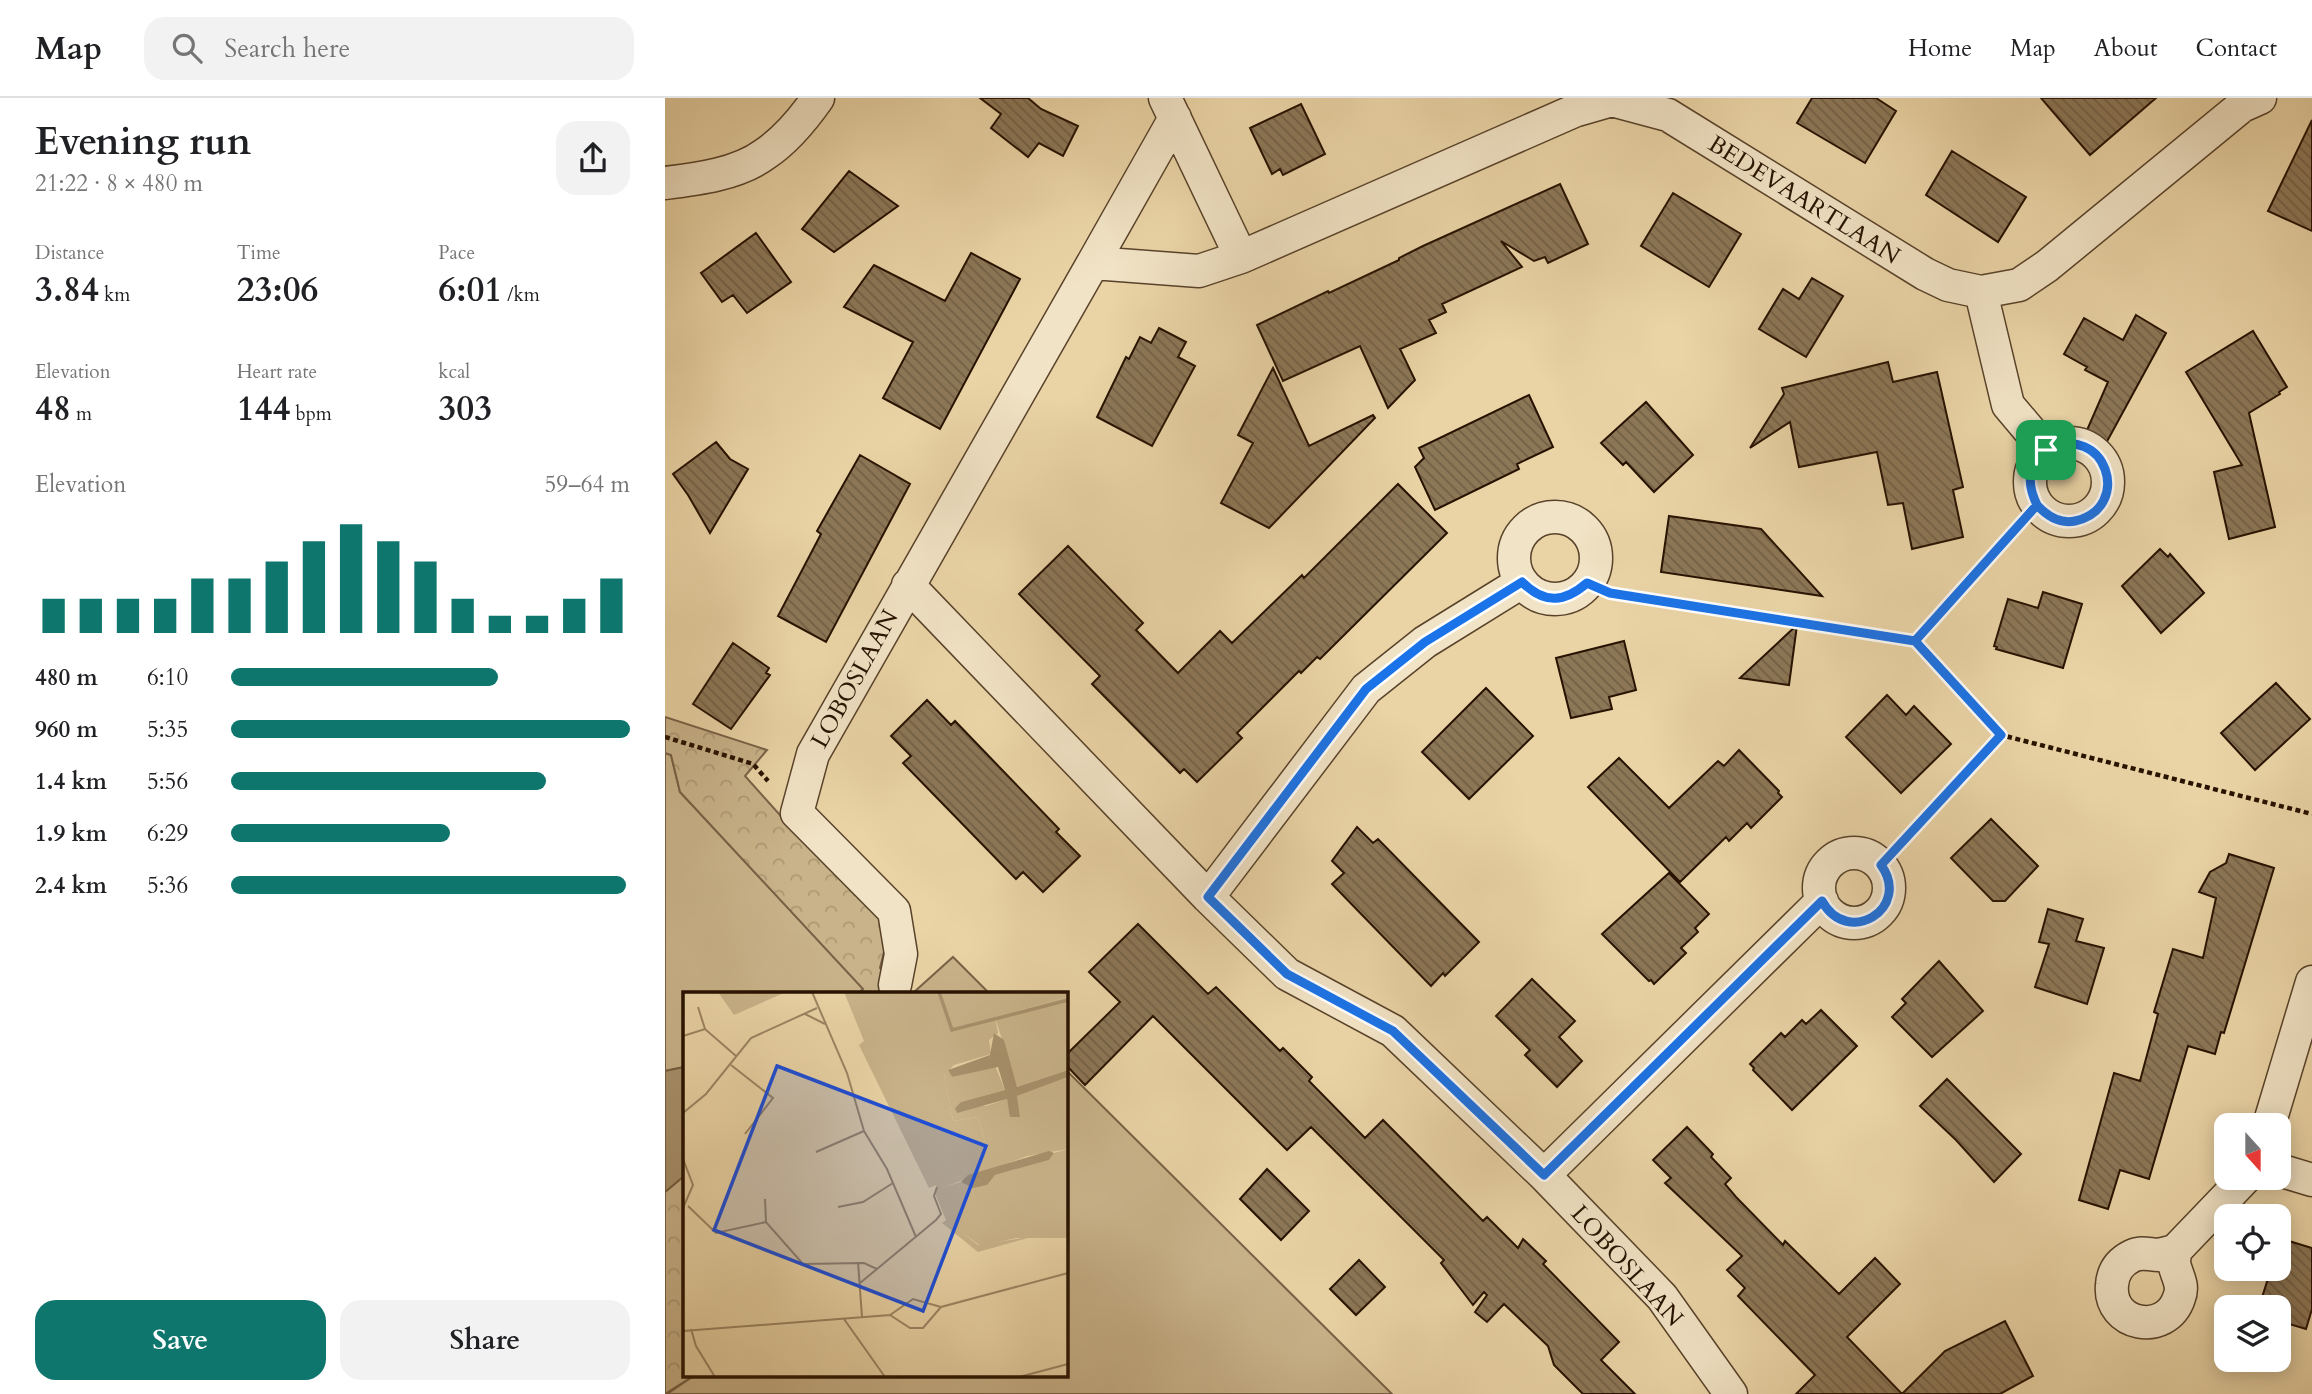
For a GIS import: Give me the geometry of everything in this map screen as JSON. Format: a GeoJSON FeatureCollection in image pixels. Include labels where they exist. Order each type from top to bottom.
{"type":"FeatureCollection","features":[{"type":"Feature","properties":{"kind":"street"},"geometry":{"type":"LineString","coordinates":[[665,183],[699,179],[740,167],[765,155],[804,117],[818,98]]}},
{"type":"Feature","properties":{"kind":"street","name":"BEDEVAARTLAAN"},"geometry":{"type":"LineString","coordinates":[[1241,257],[1574,111],[1612,100],[1668,115],[1925,274],[1948,285],[1981,292],[2019,285],[2047,266],[2242,106],[2260,98]]}},
{"type":"Feature","properties":{"kind":"street","name":"LOBOSLAAN"},"geometry":{"type":"LineString","coordinates":[[1170,108],[1241,257]]}},
{"type":"Feature","properties":{"kind":"street","name":"LOBOSLAAN"},"geometry":{"type":"LineString","coordinates":[[797,813],[813,754],[1093,262],[1170,108]]}},
{"type":"Feature","properties":{"kind":"street"},"geometry":{"type":"LineString","coordinates":[[1093,262],[1199,271],[1241,257]]}},
{"type":"Feature","properties":{"kind":"street"},"geometry":{"type":"LineString","coordinates":[[1981,292],[2008,405],[2046,450]]}},
{"type":"Feature","properties":{"kind":"street"},"geometry":{"type":"LineString","coordinates":[[2057,444],[2081,445],[2093,451],[2104,464],[2108,475],[2108,492],[2101,506],[2085,519],[2070,522],[2058,520],[2037,505],[2030,480],[2034,463],[2046,450],[2057,444]]}},
{"type":"Feature","properties":{"kind":"street"},"geometry":{"type":"LineString","coordinates":[[1550,517],[1573,521],[1584,528],[1593,542],[1596,555],[1595,569],[1587,583],[1572,596],[1554,599],[1540,596],[1522,582],[1516,571],[1516,544],[1525,531],[1538,521],[1550,517]]}},
{"type":"Feature","properties":{"kind":"street"},"geometry":{"type":"LineString","coordinates":[[1208,897],[1366,689],[1425,642],[1522,582]]}},
{"type":"Feature","properties":{"kind":"street","name":"LOBOSLAAN"},"geometry":{"type":"LineString","coordinates":[[908,585],[1208,897],[1287,974],[1393,1031],[1544,1175],[1662,1297],[1731,1394]]}},
{"type":"Feature","properties":{"kind":"street"},"geometry":{"type":"LineString","coordinates":[[797,813],[894,911],[901,954],[895,985]]}},
{"type":"Feature","properties":{"kind":"street"},"geometry":{"type":"LineString","coordinates":[[1851,853],[1868,855],[1881,865],[1889,880],[1887,901],[1880,912],[1864,922],[1847,923],[1827,910],[1819,893],[1821,876],[1826,866],[1838,856],[1851,853]]}},
{"type":"Feature","properties":{"kind":"street"},"geometry":{"type":"LineString","coordinates":[[1544,1175],[1822,901]]}},
{"type":"Feature","properties":{"kind":"street"},"geometry":{"type":"LineString","coordinates":[[2273,1113],[2312,982]]}},
{"type":"Feature","properties":{"kind":"street"},"geometry":{"type":"LineString","coordinates":[[2291,1174],[2312,1180]]}},
{"type":"Feature","properties":{"kind":"street"},"geometry":{"type":"LineString","coordinates":[[2175,1251],[2233,1190]]}},
{"type":"Feature","properties":{"kind":"path"},"geometry":{"type":"LineString","coordinates":[[1915,641],[2037,505]]}},
{"type":"Feature","properties":{"kind":"path"},"geometry":{"type":"LineString","coordinates":[[1587,583],[1610,593],[1915,641],[2001,735],[2312,814]]}},
{"type":"Feature","properties":{"kind":"path"},"geometry":{"type":"LineString","coordinates":[[1881,865],[2001,735]]}},
{"type":"Feature","properties":{"kind":"path"},"geometry":{"type":"LineString","coordinates":[[665,737],[753,764],[797,813]]}},
{"type":"Feature","properties":{"kind":"green space"},"geometry":{"type":"Polygon","coordinates":[[[665,717],[767,750],[745,776],[797,834],[879,916],[887,940],[880,968],[901,992],[860,992],[863,989],[680,792],[671,755],[665,753],[665,717]]]}},
{"type":"Feature","properties":{"kind":"green space"},"geometry":{"type":"Polygon","coordinates":[[[665,753],[671,755],[680,792],[864,989],[860,992],[683,992],[683,1067],[665,1071],[665,753]]]}},
{"type":"Feature","properties":{"kind":"green space"},"geometry":{"type":"Polygon","coordinates":[[[953,957],[988,992],[914,992],[953,957]]]}},
{"type":"Feature","properties":{"kind":"green space"},"geometry":{"type":"Polygon","coordinates":[[[1067,1071],[1392,1394],[667,1394],[694,1376],[1067,1376],[1067,1071]]]}},
{"type":"Feature","properties":{"kind":"green space"},"geometry":{"type":"Polygon","coordinates":[[[683,1177],[683,1376],[693,1376],[665,1394],[665,1192],[683,1177]]]}},
{"type":"Feature","properties":{"kind":"shaded area"},"geometry":{"type":"Polygon","coordinates":[[[683,1067],[683,1177],[665,1192],[665,1071],[683,1067]]]}},
{"type":"Feature","properties":{"kind":"building"},"geometry":{"type":"Polygon","coordinates":[[[980,98],[1028,98],[1041,109],[1078,126],[1063,156],[1039,143],[1028,157],[991,128],[1001,114],[980,98]]]}},
{"type":"Feature","properties":{"kind":"building"},"geometry":{"type":"Polygon","coordinates":[[[1812,98],[1876,98],[1896,111],[1865,163],[1797,123],[1812,98]]]}},
{"type":"Feature","properties":{"kind":"building"},"geometry":{"type":"Polygon","coordinates":[[[2041,98],[2156,98],[2090,155],[2041,98]]]}},
{"type":"Feature","properties":{"kind":"building"},"geometry":{"type":"Polygon","coordinates":[[[1301,104],[1325,154],[1283,175],[1280,169],[1272,174],[1250,128],[1301,104]]]}},
{"type":"Feature","properties":{"kind":"building"},"geometry":{"type":"Polygon","coordinates":[[[2312,120],[2312,231],[2268,211],[2312,120]]]}},
{"type":"Feature","properties":{"kind":"building"},"geometry":{"type":"Polygon","coordinates":[[[1952,151],[2026,197],[1998,242],[1926,195],[1952,151]]]}},
{"type":"Feature","properties":{"kind":"building"},"geometry":{"type":"Polygon","coordinates":[[[849,171],[898,206],[834,252],[802,229],[849,171]]]}},
{"type":"Feature","properties":{"kind":"building"},"geometry":{"type":"Polygon","coordinates":[[[1560,184],[1588,244],[1548,263],[1545,257],[1534,261],[1501,241],[1522,267],[1442,304],[1446,312],[1429,320],[1436,333],[1400,349],[1415,380],[1388,408],[1360,346],[1283,381],[1257,325],[1560,184]]]}},
{"type":"Feature","properties":{"kind":"building"},"geometry":{"type":"Polygon","coordinates":[[[1673,193],[1741,234],[1709,287],[1641,246],[1673,193]]]}},
{"type":"Feature","properties":{"kind":"building"},"geometry":{"type":"Polygon","coordinates":[[[756,233],[791,282],[747,313],[733,295],[722,302],[701,273],[756,233]]]}},
{"type":"Feature","properties":{"kind":"building"},"geometry":{"type":"Polygon","coordinates":[[[971,253],[1020,279],[940,429],[883,398],[913,342],[844,307],[874,265],[945,301],[971,253]]]}},
{"type":"Feature","properties":{"kind":"building"},"geometry":{"type":"Polygon","coordinates":[[[1812,278],[1843,296],[1806,357],[1759,329],[1783,289],[1799,299],[1812,278]]]}},
{"type":"Feature","properties":{"kind":"building"},"geometry":{"type":"Polygon","coordinates":[[[2136,315],[2166,333],[2104,447],[2084,437],[2108,382],[2085,370],[2087,367],[2064,354],[2084,318],[2123,340],[2136,315]]]}},
{"type":"Feature","properties":{"kind":"building"},"geometry":{"type":"Polygon","coordinates":[[[1159,328],[1186,342],[1178,357],[1195,366],[1152,446],[1097,417],[1126,357],[1129,359],[1140,337],[1151,343],[1159,328]]]}},
{"type":"Feature","properties":{"kind":"building"},"geometry":{"type":"Polygon","coordinates":[[[2253,331],[2287,387],[2249,413],[2275,527],[2229,539],[2214,472],[2242,465],[2186,372],[2253,331]]]}},
{"type":"Feature","properties":{"kind":"building"},"geometry":{"type":"Polygon","coordinates":[[[1888,362],[1893,382],[1937,372],[1963,487],[1953,490],[1963,537],[1912,549],[1903,503],[1888,505],[1877,452],[1799,467],[1790,422],[1750,448],[1784,394],[1782,388],[1888,362]]]}},
{"type":"Feature","properties":{"kind":"building"},"geometry":{"type":"Polygon","coordinates":[[[1273,368],[1309,446],[1373,415],[1375,418],[1269,528],[1221,503],[1253,443],[1238,435],[1273,368]]]}},
{"type":"Feature","properties":{"kind":"building"},"geometry":{"type":"Polygon","coordinates":[[[1529,395],[1553,447],[1517,464],[1519,469],[1435,510],[1415,467],[1424,458],[1419,448],[1529,395]]]}},
{"type":"Feature","properties":{"kind":"building"},"geometry":{"type":"Polygon","coordinates":[[[1646,402],[1693,455],[1654,492],[1626,462],[1623,465],[1601,443],[1646,402]]]}},
{"type":"Feature","properties":{"kind":"building"},"geometry":{"type":"Polygon","coordinates":[[[716,442],[730,459],[748,469],[710,533],[673,474],[716,442]]]}},
{"type":"Feature","properties":{"kind":"building"},"geometry":{"type":"Polygon","coordinates":[[[860,455],[910,484],[826,642],[778,616],[821,534],[817,531],[860,455]]]}},
{"type":"Feature","properties":{"kind":"building"},"geometry":{"type":"Polygon","coordinates":[[[1398,484],[1447,533],[1320,659],[1317,657],[1301,673],[1299,671],[1237,733],[1242,738],[1197,782],[1184,769],[1180,773],[1092,684],[1100,676],[1019,594],[1068,546],[1143,623],[1136,630],[1178,673],[1220,631],[1232,643],[1302,575],[1304,578],[1398,484]]]}},
{"type":"Feature","properties":{"kind":"building"},"geometry":{"type":"Polygon","coordinates":[[[1669,516],[1761,529],[1822,596],[1661,572],[1669,516]]]}},
{"type":"Feature","properties":{"kind":"building"},"geometry":{"type":"Polygon","coordinates":[[[2160,549],[2168,557],[2170,554],[2204,593],[2161,633],[2122,586],[2160,549]]]}},
{"type":"Feature","properties":{"kind":"building"},"geometry":{"type":"Polygon","coordinates":[[[2043,592],[2082,604],[2063,668],[1996,649],[1994,646],[2008,599],[2038,608],[2043,592]]]}},
{"type":"Feature","properties":{"kind":"building"},"geometry":{"type":"Polygon","coordinates":[[[1797,625],[1789,685],[1740,678],[1797,625]]]}},
{"type":"Feature","properties":{"kind":"building"},"geometry":{"type":"Polygon","coordinates":[[[1624,641],[1636,690],[1609,697],[1612,709],[1571,718],[1556,658],[1624,641]]]}},
{"type":"Feature","properties":{"kind":"building"},"geometry":{"type":"Polygon","coordinates":[[[733,643],[769,668],[766,673],[770,675],[731,729],[693,704],[733,643]]]}},
{"type":"Feature","properties":{"kind":"building"},"geometry":{"type":"Polygon","coordinates":[[[2276,683],[2310,719],[2255,770],[2221,733],[2276,683]]]}},
{"type":"Feature","properties":{"kind":"building"},"geometry":{"type":"Polygon","coordinates":[[[1486,688],[1533,736],[1469,799],[1422,752],[1486,688]]]}},
{"type":"Feature","properties":{"kind":"building"},"geometry":{"type":"Polygon","coordinates":[[[1887,695],[1906,715],[1914,706],[1951,744],[1901,793],[1846,737],[1887,695]]]}},
{"type":"Feature","properties":{"kind":"building"},"geometry":{"type":"Polygon","coordinates":[[[927,700],[951,725],[955,721],[1059,829],[1056,832],[1080,856],[1043,892],[1023,872],[1016,879],[903,763],[911,756],[891,736],[927,700]]]}},
{"type":"Feature","properties":{"kind":"building"},"geometry":{"type":"Polygon","coordinates":[[[1739,750],[1782,797],[1751,828],[1747,823],[1729,841],[1726,837],[1680,882],[1588,787],[1619,758],[1669,808],[1718,761],[1724,766],[1739,750]]]}},
{"type":"Feature","properties":{"kind":"building"},"geometry":{"type":"Polygon","coordinates":[[[1991,819],[2038,866],[2005,901],[1993,901],[1951,858],[1991,819]]]}},
{"type":"Feature","properties":{"kind":"building"},"geometry":{"type":"Polygon","coordinates":[[[1357,827],[1373,843],[1378,839],[1479,942],[1431,986],[1332,884],[1344,873],[1332,861],[1357,827]]]}},
{"type":"Feature","properties":{"kind":"building"},"geometry":{"type":"Polygon","coordinates":[[[2229,854],[2274,868],[2224,1033],[2221,1032],[2215,1054],[2188,1046],[2149,1179],[2120,1170],[2108,1209],[2079,1200],[2114,1073],[2140,1081],[2158,1014],[2154,1012],[2173,949],[2203,958],[2216,898],[2199,892],[2210,872],[2226,863],[2229,854]]]}},
{"type":"Feature","properties":{"kind":"building"},"geometry":{"type":"Polygon","coordinates":[[[1669,873],[1709,914],[1695,928],[1698,932],[1681,948],[1686,953],[1654,984],[1602,934],[1669,873]]]}},
{"type":"Feature","properties":{"kind":"building"},"geometry":{"type":"Polygon","coordinates":[[[2048,909],[2083,919],[2076,941],[2104,948],[2087,1004],[2035,987],[2049,944],[2039,942],[2048,909]]]}},
{"type":"Feature","properties":{"kind":"building"},"geometry":{"type":"Polygon","coordinates":[[[1138,924],[1208,994],[1216,987],[1280,1051],[1283,1048],[1312,1077],[1309,1081],[1365,1138],[1383,1120],[1483,1221],[1487,1217],[1518,1248],[1523,1239],[1546,1261],[1543,1264],[1619,1342],[1601,1360],[1635,1394],[1583,1394],[1554,1365],[1548,1346],[1504,1304],[1487,1322],[1475,1312],[1487,1295],[1484,1292],[1473,1305],[1441,1263],[1444,1260],[1311,1127],[1287,1150],[1153,1016],[1085,1085],[1067,1066],[1067,1054],[1120,1002],[1089,972],[1138,924]]]}},
{"type":"Feature","properties":{"kind":"building"},"geometry":{"type":"Polygon","coordinates":[[[1939,961],[1983,1011],[1932,1057],[1892,1017],[1906,1003],[1902,999],[1939,961]]]}},
{"type":"Feature","properties":{"kind":"building"},"geometry":{"type":"Polygon","coordinates":[[[1532,979],[1575,1021],[1559,1037],[1582,1061],[1557,1087],[1525,1055],[1530,1050],[1496,1016],[1532,979]]]}},
{"type":"Feature","properties":{"kind":"building"},"geometry":{"type":"Polygon","coordinates":[[[1821,1010],[1857,1046],[1792,1110],[1750,1064],[1781,1033],[1785,1037],[1802,1020],[1806,1024],[1821,1010]]]}},
{"type":"Feature","properties":{"kind":"building"},"geometry":{"type":"Polygon","coordinates":[[[1947,1079],[2021,1154],[1994,1182],[1920,1106],[1947,1079]]]}},
{"type":"Feature","properties":{"kind":"building"},"geometry":{"type":"Polygon","coordinates":[[[1687,1127],[1731,1178],[1725,1184],[1736,1197],[1783,1245],[1785,1241],[1839,1294],[1875,1258],[1900,1284],[1847,1337],[1902,1394],[1796,1394],[1815,1375],[1738,1296],[1745,1288],[1727,1270],[1742,1256],[1665,1183],[1671,1178],[1653,1160],[1687,1127]]]}},
{"type":"Feature","properties":{"kind":"building"},"geometry":{"type":"Polygon","coordinates":[[[1267,1169],[1309,1211],[1281,1240],[1240,1199],[1267,1169]]]}},
{"type":"Feature","properties":{"kind":"building"},"geometry":{"type":"Polygon","coordinates":[[[2291,1242],[2312,1248],[2312,1309],[2306,1329],[2291,1325],[2291,1295],[2263,1295],[2267,1281],[2291,1281],[2291,1242]]]}},
{"type":"Feature","properties":{"kind":"building"},"geometry":{"type":"Polygon","coordinates":[[[1359,1260],[1385,1287],[1356,1315],[1330,1289],[1359,1260]]]}},
{"type":"Feature","properties":{"kind":"building"},"geometry":{"type":"Polygon","coordinates":[[[2005,1321],[2033,1376],[2000,1394],[1902,1394],[1945,1351],[2005,1321]]]}},
{"type":"Feature","properties":{"kind":"route"},"geometry":{"type":"LineString","coordinates":[[2046,450],[2034,463],[2030,480],[2037,505],[1915,641],[1610,593],[1587,583],[1572,596],[1554,599],[1540,596],[1522,582],[1425,642],[1366,689],[1208,897],[1287,974],[1393,1031],[1544,1175],[1822,901],[1827,910],[1847,923],[1864,922],[1880,912],[1890,890],[1889,880],[1881,865],[1885,859],[2001,735],[1915,641],[2015,531],[2037,505],[2046,514],[2070,522],[2085,519],[2101,506],[2108,492],[2108,475],[2104,464],[2093,451],[2070,443],[2057,444],[2046,450]]}}]}
